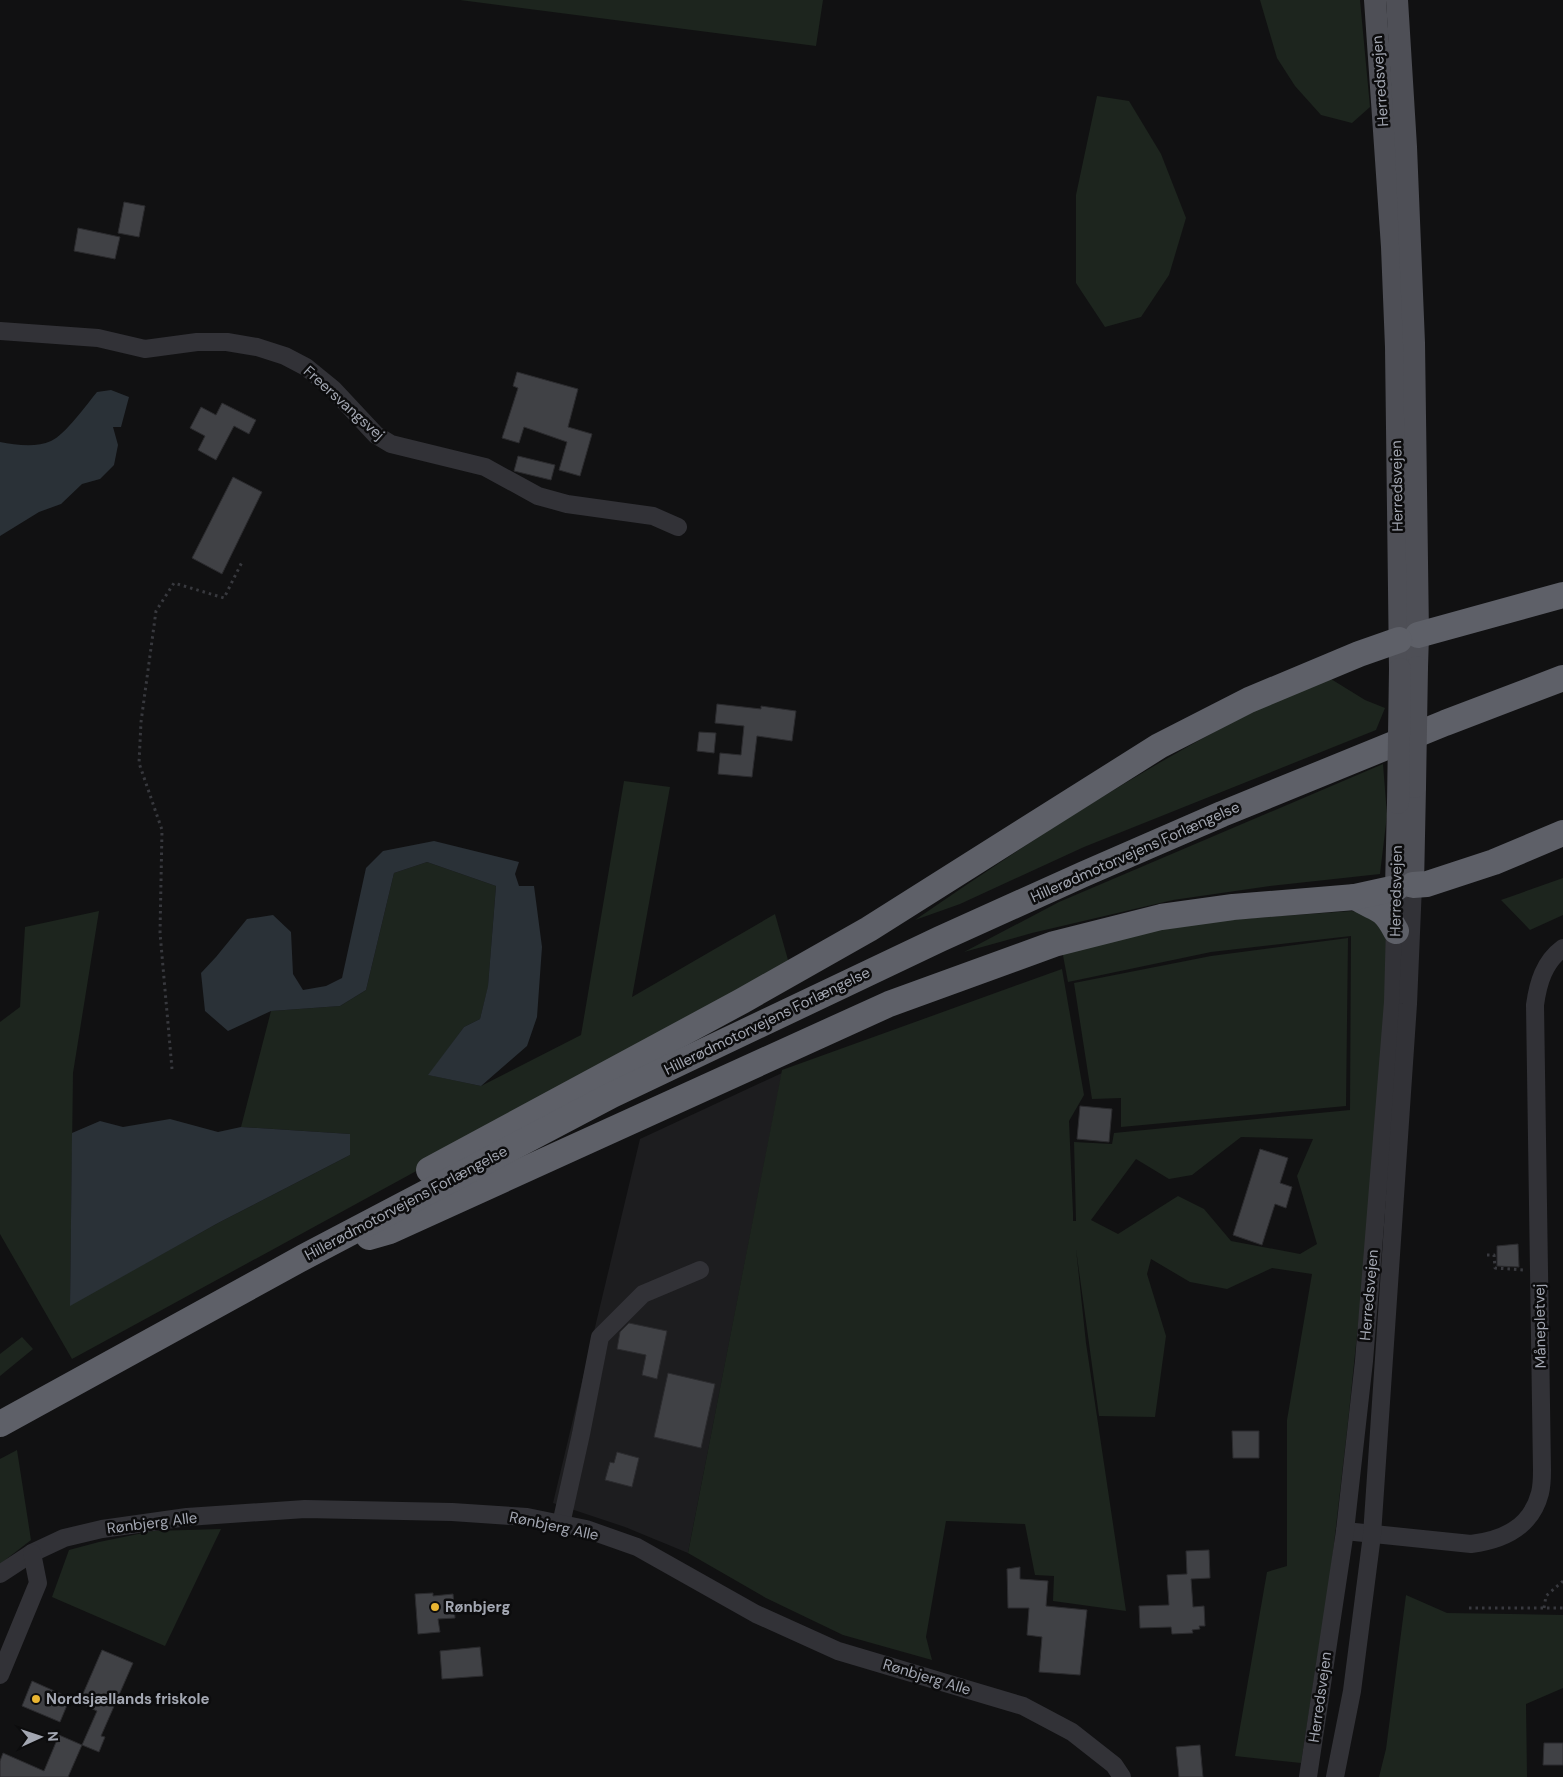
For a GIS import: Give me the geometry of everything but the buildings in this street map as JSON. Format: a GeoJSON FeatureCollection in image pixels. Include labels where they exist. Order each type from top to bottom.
{"type":"FeatureCollection","features":[{"type":"Feature","properties":{"kind":"highway"},"geometry":{"type":"LineString","coordinates":[[271,1275],[316,1231],[742,1001],[869,929],[1159,746],[1249,700],[1359,654],[1408,638],[1563,595]]}},
{"type":"Feature","properties":{"kind":"highway","name":"Hillerødmotorvejens Forlængelse"},"geometry":{"type":"LineString","coordinates":[[0,1424],[304,1257],[612,1095],[940,939],[1222,814],[1445,723],[1563,678]]}},
{"type":"Feature","properties":{"kind":"highway"},"geometry":{"type":"LineString","coordinates":[[304,1257],[390,1231],[889,1004],[1054,944],[1161,917],[1232,907],[1355,898],[1427,884],[1494,862],[1563,832]]}},
{"type":"Feature","properties":{"kind":"highway"},"geometry":{"type":"LineString","coordinates":[[1355,898],[1380,908],[1396,931]]}},
{"type":"Feature","properties":{"kind":"main road","name":"Herredsvejen"},"geometry":{"type":"LineString","coordinates":[[1375,0],[1392,247],[1408,638]]}},
{"type":"Feature","properties":{"kind":"main road","name":"Herredsvejen"},"geometry":{"type":"LineString","coordinates":[[1397,0],[1406,147],[1414,343],[1408,668],[1415,787],[1405,887]]}},
{"type":"Feature","properties":{"kind":"main road","name":"Herredsvejen"},"geometry":{"type":"LineString","coordinates":[[1405,887],[1398,802],[1408,668]]}},
{"type":"Feature","properties":{"kind":"street","name":"Freersvangsvej"},"geometry":{"type":"LineString","coordinates":[[0,331],[98,338],[145,349],[212,342],[227,342],[257,347],[284,356],[306,367],[333,389],[376,435],[391,444],[485,467],[538,496],[567,504],[654,516],[678,528]]}},
{"type":"Feature","properties":{"kind":"street","name":"Herredsvejen"},"geometry":{"type":"LineString","coordinates":[[1308,1777],[1345,1531],[1364,1362],[1393,1002],[1396,931],[1405,887]]}},
{"type":"Feature","properties":{"kind":"street","name":"Herredsvejen"},"geometry":{"type":"LineString","coordinates":[[1335,1777],[1352,1691],[1372,1535],[1408,1004],[1405,887]]}},
{"type":"Feature","properties":{"kind":"street","name":"Månepletvej"},"geometry":{"type":"LineString","coordinates":[[1345,1531],[1470,1544],[1491,1541],[1514,1532],[1532,1514],[1540,1493],[1542,1470],[1535,1005],[1538,985],[1547,966],[1563,948]]}},
{"type":"Feature","properties":{"kind":"street"},"geometry":{"type":"LineString","coordinates":[[561,1524],[600,1337],[643,1294],[700,1270]]}},
{"type":"Feature","properties":{"kind":"street","name":"Rønbjerg Alle"},"geometry":{"type":"LineString","coordinates":[[0,1574],[32,1553],[64,1538],[102,1529],[187,1517],[305,1509],[452,1512],[527,1517],[586,1529],[637,1547],[756,1614],[838,1650],[1023,1706],[1072,1732],[1114,1766],[1122,1777]]}},
{"type":"Feature","properties":{"kind":"street"},"geometry":{"type":"LineString","coordinates":[[0,1674],[38,1583],[32,1553]]}},
{"type":"Feature","properties":{"kind":"path"},"geometry":{"type":"LineString","coordinates":[[172,1069],[160,933],[162,830],[139,763],[141,722],[156,612],[174,583],[224,598],[242,562]]}},
{"type":"Feature","properties":{"kind":"path"},"geometry":{"type":"LineString","coordinates":[[1486,1255],[1494,1255],[1496,1268],[1517,1270]]}},
{"type":"Feature","properties":{"kind":"path"},"geometry":{"type":"LineString","coordinates":[[1544,1608],[1546,1596],[1563,1581]]}},
{"type":"Feature","properties":{"kind":"path"},"geometry":{"type":"LineString","coordinates":[[1470,1608],[1563,1608]]}},
{"type":"Feature","properties":{"kind":"shaded area"},"geometry":{"type":"Polygon","coordinates":[[[460,0],[823,0],[816,46],[460,0]]]}},
{"type":"Feature","properties":{"kind":"shaded area"},"geometry":{"type":"Polygon","coordinates":[[[1260,0],[1360,0],[1370,107],[1352,123],[1321,115],[1295,86],[1277,58],[1260,0]]]}},
{"type":"Feature","properties":{"kind":"shaded area"},"geometry":{"type":"Polygon","coordinates":[[[1097,96],[1129,101],[1161,154],[1186,218],[1169,275],[1141,317],[1105,327],[1076,283],[1076,195],[1097,96]]]}},
{"type":"Feature","properties":{"kind":"shaded area"},"geometry":{"type":"Polygon","coordinates":[[[111,390],[129,397],[121,427],[113,427],[118,445],[114,465],[100,479],[82,484],[61,504],[39,512],[0,536],[0,442],[32,445],[51,441],[57,438],[69,426],[97,392],[111,390]]]}},
{"type":"Feature","properties":{"kind":"shaded area"},"geometry":{"type":"Polygon","coordinates":[[[1331,679],[1365,700],[1385,708],[1376,730],[1084,847],[960,904],[915,920],[991,868],[1147,770],[1239,718],[1331,679]]]}},
{"type":"Feature","properties":{"kind":"shaded area"},"geometry":{"type":"Polygon","coordinates":[[[1383,764],[1387,815],[1380,874],[1270,886],[1173,900],[1032,933],[964,952],[1059,902],[1383,764]]]}},
{"type":"Feature","properties":{"kind":"shaded area"},"geometry":{"type":"Polygon","coordinates":[[[624,781],[670,787],[632,997],[775,914],[790,967],[72,1359],[0,1234],[0,1022],[20,1007],[25,927],[99,911],[73,1073],[70,1305],[218,1223],[350,1155],[350,1134],[241,1127],[271,1011],[340,1006],[366,990],[394,873],[427,862],[496,886],[488,987],[480,1019],[464,1027],[429,1075],[481,1086],[581,1035],[624,781]]]}},
{"type":"Feature","properties":{"kind":"shaded area"},"geometry":{"type":"Polygon","coordinates":[[[434,841],[519,862],[515,874],[519,886],[534,886],[542,947],[537,1017],[527,1046],[481,1086],[428,1075],[464,1027],[480,1019],[488,986],[496,886],[427,862],[394,873],[366,990],[340,1006],[271,1011],[228,1031],[205,1011],[201,973],[247,919],[273,915],[291,932],[293,974],[303,990],[326,986],[342,978],[366,868],[383,851],[434,841]]]}},
{"type":"Feature","properties":{"kind":"shaded area"},"geometry":{"type":"Polygon","coordinates":[[[1563,878],[1563,915],[1530,930],[1501,900],[1563,878]]]}},
{"type":"Feature","properties":{"kind":"shaded area"},"geometry":{"type":"Polygon","coordinates":[[[1352,911],[1371,915],[1386,932],[1389,974],[1379,1121],[1331,1570],[1301,1763],[1235,1756],[1267,1572],[1287,1566],[1287,1420],[1312,1274],[1272,1268],[1227,1289],[1190,1282],[1151,1259],[1147,1274],[1166,1336],[1155,1417],[1099,1416],[1076,1249],[1086,1343],[1126,1611],[1053,1601],[1054,1576],[1035,1575],[1025,1524],[946,1521],[926,1637],[932,1660],[843,1635],[766,1598],[688,1553],[782,1070],[1062,969],[1084,1095],[1069,1121],[1073,1221],[1076,1221],[1074,1142],[1112,1144],[1114,1133],[1350,1110],[1351,936],[1211,952],[1068,982],[1062,950],[1184,923],[1352,911]],[[1241,1137],[1192,1175],[1169,1179],[1136,1159],[1091,1220],[1118,1234],[1178,1196],[1204,1209],[1231,1241],[1300,1254],[1317,1244],[1297,1176],[1313,1139],[1241,1137]]]}},
{"type":"Feature","properties":{"kind":"shaded area"},"geometry":{"type":"Polygon","coordinates":[[[1348,938],[1346,1106],[1121,1127],[1121,1098],[1092,1099],[1074,983],[1211,956],[1348,938]]]}},
{"type":"Feature","properties":{"kind":"shaded area"},"geometry":{"type":"Polygon","coordinates":[[[782,1073],[688,1553],[625,1527],[553,1503],[640,1139],[782,1073]]]}},
{"type":"Feature","properties":{"kind":"shaded area"},"geometry":{"type":"Polygon","coordinates":[[[170,1119],[218,1132],[241,1127],[350,1134],[350,1155],[218,1223],[70,1306],[72,1133],[100,1121],[123,1127],[170,1119]]]}},
{"type":"Feature","properties":{"kind":"shaded area"},"geometry":{"type":"Polygon","coordinates":[[[22,1337],[33,1349],[0,1376],[0,1354],[22,1337]]]}},
{"type":"Feature","properties":{"kind":"shaded area"},"geometry":{"type":"Polygon","coordinates":[[[17,1450],[31,1540],[0,1564],[0,1459],[17,1450]]]}},
{"type":"Feature","properties":{"kind":"shaded area"},"geometry":{"type":"Polygon","coordinates":[[[221,1529],[165,1646],[52,1597],[69,1550],[153,1531],[221,1529]]]}},
{"type":"Feature","properties":{"kind":"shaded area"},"geometry":{"type":"Polygon","coordinates":[[[1406,1595],[1447,1613],[1563,1615],[1563,1688],[1526,1704],[1527,1777],[1379,1777],[1386,1749],[1406,1595]]]}},
{"type":"Feature","properties":{"kind":"place","name":"Rønbjerg"},"geometry":{"type":"Point","coordinates":[435,1607]}},
{"type":"Feature","properties":{"kind":"place","name":"Nordsjællands friskole"},"geometry":{"type":"Point","coordinates":[36,1699]}}]}
